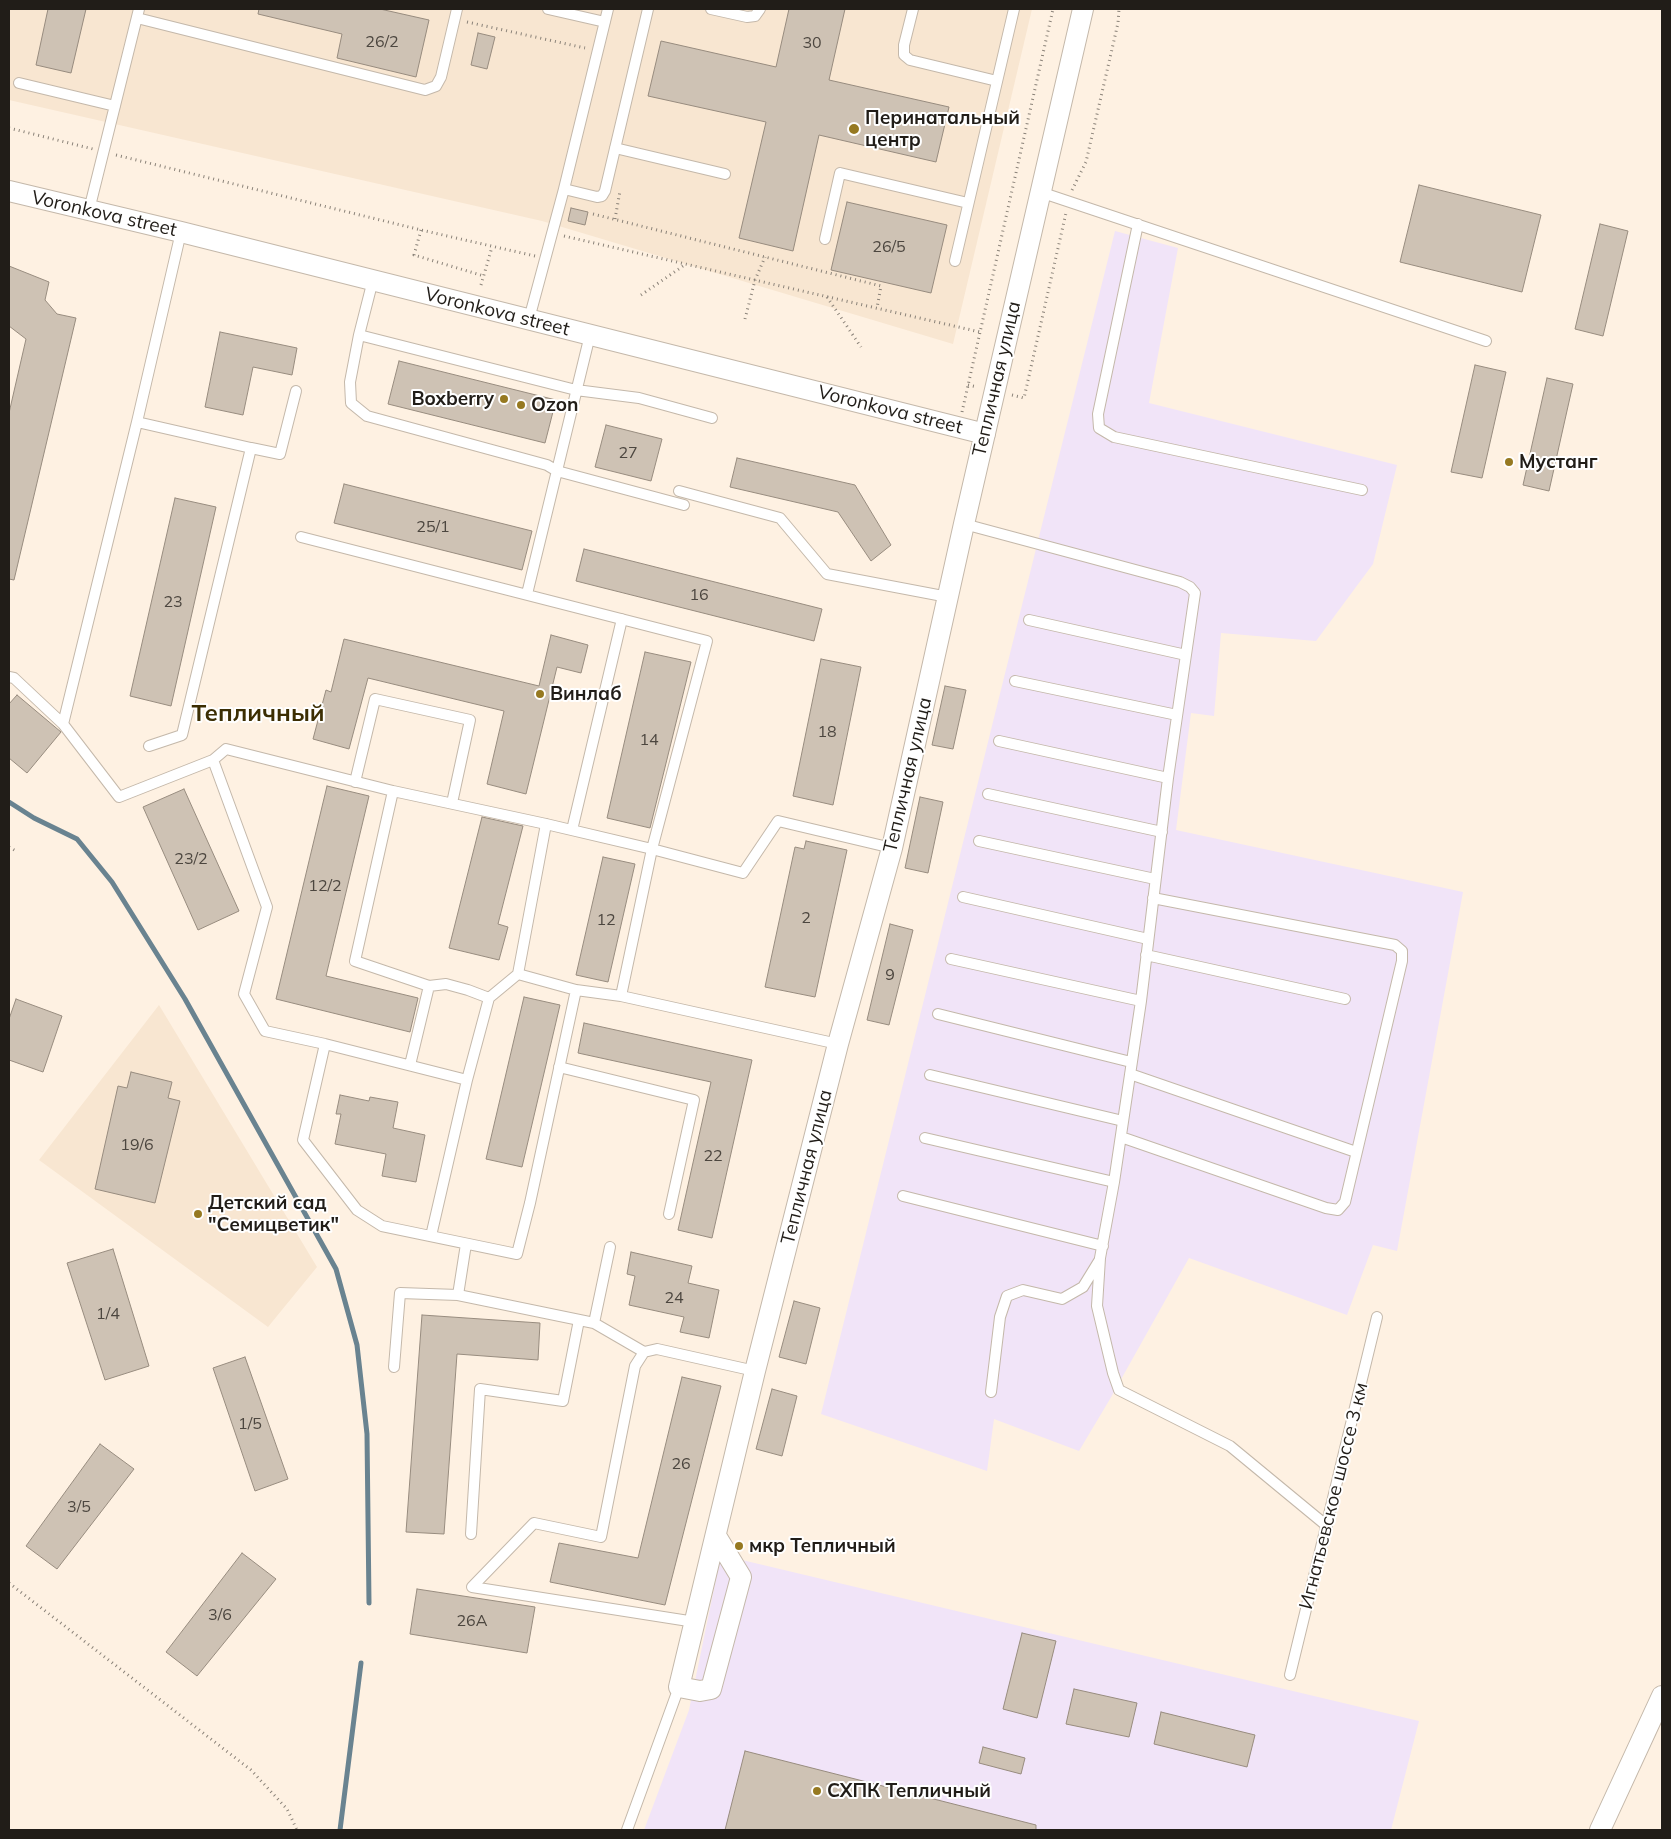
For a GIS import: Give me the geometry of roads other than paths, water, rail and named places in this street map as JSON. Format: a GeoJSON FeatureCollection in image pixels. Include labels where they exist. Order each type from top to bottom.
{"type":"FeatureCollection","features":[{"type":"Feature","properties":{"kind":"street","name":"Тепличная улица"},"geometry":{"type":"LineString","coordinates":[[679,1687],[755,1371],[838,1044],[892,848],[964,524],[1083,9]]}},
{"type":"Feature","properties":{"kind":"street","name":"Voronkova street"},"geometry":{"type":"LineString","coordinates":[[9,191],[181,232],[985,434]]}},
{"type":"Feature","properties":{"kind":"street"},"geometry":{"type":"LineString","coordinates":[[679,1687],[700,1691],[711,1689],[741,1577],[716,1536]]}},
{"type":"Feature","properties":{"kind":"street"},"geometry":{"type":"LineString","coordinates":[[1600,1830],[1662,1696]]}},
{"type":"Feature","properties":{"kind":"lane"},"geometry":{"type":"LineString","coordinates":[[548,9],[605,22]]}},
{"type":"Feature","properties":{"kind":"lane"},"geometry":{"type":"LineString","coordinates":[[529,319],[564,189],[608,9]]}},
{"type":"Feature","properties":{"kind":"lane"},"geometry":{"type":"LineString","coordinates":[[564,189],[597,197],[602,196],[605,192],[648,9]]}},
{"type":"Feature","properties":{"kind":"lane"},"geometry":{"type":"LineString","coordinates":[[711,9],[747,17],[755,16],[760,9]]}},
{"type":"Feature","properties":{"kind":"lane"},"geometry":{"type":"LineString","coordinates":[[913,9],[904,46],[904,55],[910,60],[997,81]]}},
{"type":"Feature","properties":{"kind":"lane"},"geometry":{"type":"LineString","coordinates":[[955,261],[1014,9]]}},
{"type":"Feature","properties":{"kind":"lane"},"geometry":{"type":"LineString","coordinates":[[89,210],[138,13],[425,90],[436,86],[442,77],[456,14]]}},
{"type":"Feature","properties":{"kind":"lane"},"geometry":{"type":"LineString","coordinates":[[19,83],[115,106]]}},
{"type":"Feature","properties":{"kind":"lane"},"geometry":{"type":"LineString","coordinates":[[616,148],[725,174]]}},
{"type":"Feature","properties":{"kind":"lane"},"geometry":{"type":"LineString","coordinates":[[825,239],[840,173],[968,203]]}},
{"type":"Feature","properties":{"kind":"lane"},"geometry":{"type":"LineString","coordinates":[[1040,192],[1486,341]]}},
{"type":"Feature","properties":{"kind":"lane"},"geometry":{"type":"LineString","coordinates":[[1138,224],[1098,414],[1099,428],[1114,437],[1362,490]]}},
{"type":"Feature","properties":{"kind":"lane"},"geometry":{"type":"LineString","coordinates":[[63,724],[137,422],[181,232]]}},
{"type":"Feature","properties":{"kind":"lane"},"geometry":{"type":"LineString","coordinates":[[373,280],[359,335],[350,382],[352,403],[367,416],[547,465],[557,471],[684,505]]}},
{"type":"Feature","properties":{"kind":"lane"},"geometry":{"type":"LineString","coordinates":[[359,335],[576,390],[639,398],[712,418]]}},
{"type":"Feature","properties":{"kind":"lane"},"geometry":{"type":"LineString","coordinates":[[527,594],[590,335]]}},
{"type":"Feature","properties":{"kind":"lane"},"geometry":{"type":"LineString","coordinates":[[137,422],[280,454],[296,391]]}},
{"type":"Feature","properties":{"kind":"lane"},"geometry":{"type":"LineString","coordinates":[[149,746],[182,735],[251,448]]}},
{"type":"Feature","properties":{"kind":"lane"},"geometry":{"type":"LineString","coordinates":[[679,491],[780,518],[827,574],[948,597]]}},
{"type":"Feature","properties":{"kind":"lane"},"geometry":{"type":"LineString","coordinates":[[964,524],[1180,582],[1190,587],[1195,593],[1152,898],[1141,1001],[1114,1182],[1100,1258],[1098,1306],[1113,1373],[1119,1390],[1230,1446],[1327,1526]]}},
{"type":"Feature","properties":{"kind":"lane"},"geometry":{"type":"LineString","coordinates":[[301,537],[708,641],[652,849],[621,996]]}},
{"type":"Feature","properties":{"kind":"lane"},"geometry":{"type":"LineString","coordinates":[[572,830],[622,619]]}},
{"type":"Feature","properties":{"kind":"lane"},"geometry":{"type":"LineString","coordinates":[[1029,620],[1186,655]]}},
{"type":"Feature","properties":{"kind":"lane"},"geometry":{"type":"LineString","coordinates":[[9,677],[14,678],[63,724],[119,797],[213,760],[226,749],[393,791],[652,849],[743,873],[778,821],[892,848]]}},
{"type":"Feature","properties":{"kind":"lane"},"geometry":{"type":"LineString","coordinates":[[1015,681],[1177,715]]}},
{"type":"Feature","properties":{"kind":"lane"},"geometry":{"type":"LineString","coordinates":[[355,782],[375,699],[470,720],[452,803]]}},
{"type":"Feature","properties":{"kind":"lane"},"geometry":{"type":"LineString","coordinates":[[999,741],[1168,778]]}},
{"type":"Feature","properties":{"kind":"lane"},"geometry":{"type":"LineString","coordinates":[[213,760],[267,907],[244,994],[265,1031],[325,1044],[467,1080]]}},
{"type":"Feature","properties":{"kind":"lane"},"geometry":{"type":"LineString","coordinates":[[393,791],[355,961],[429,986],[446,984],[490,998]]}},
{"type":"Feature","properties":{"kind":"lane"},"geometry":{"type":"LineString","coordinates":[[988,794],[1162,832]]}},
{"type":"Feature","properties":{"kind":"lane"},"geometry":{"type":"LineString","coordinates":[[431,1236],[467,1080],[490,998],[518,974],[546,824]]}},
{"type":"Feature","properties":{"kind":"lane"},"geometry":{"type":"LineString","coordinates":[[979,841],[1155,879]]}},
{"type":"Feature","properties":{"kind":"lane"},"geometry":{"type":"LineString","coordinates":[[963,897],[1148,939]]}},
{"type":"Feature","properties":{"kind":"lane"},"geometry":{"type":"LineString","coordinates":[[1121,1137],[1326,1208],[1338,1210],[1345,1202],[1402,961],[1402,951],[1395,945],[1152,898]]}},
{"type":"Feature","properties":{"kind":"lane"},"geometry":{"type":"LineString","coordinates":[[1146,955],[1345,999]]}},
{"type":"Feature","properties":{"kind":"lane"},"geometry":{"type":"LineString","coordinates":[[951,959],[1141,1001]]}},
{"type":"Feature","properties":{"kind":"lane"},"geometry":{"type":"LineString","coordinates":[[518,974],[576,990],[621,996],[838,1044]]}},
{"type":"Feature","properties":{"kind":"lane"},"geometry":{"type":"LineString","coordinates":[[410,1065],[429,986]]}},
{"type":"Feature","properties":{"kind":"lane"},"geometry":{"type":"LineString","coordinates":[[325,1044],[303,1140],[357,1210],[382,1226],[516,1254],[530,1203],[576,990]]}},
{"type":"Feature","properties":{"kind":"lane"},"geometry":{"type":"LineString","coordinates":[[938,1014],[1131,1062]]}},
{"type":"Feature","properties":{"kind":"lane"},"geometry":{"type":"LineString","coordinates":[[559,1067],[694,1100],[669,1214]]}},
{"type":"Feature","properties":{"kind":"lane"},"geometry":{"type":"LineString","coordinates":[[1130,1074],[1356,1152]]}},
{"type":"Feature","properties":{"kind":"lane"},"geometry":{"type":"LineString","coordinates":[[930,1075],[1123,1121]]}},
{"type":"Feature","properties":{"kind":"lane"},"geometry":{"type":"LineString","coordinates":[[925,1138],[1114,1182]]}},
{"type":"Feature","properties":{"kind":"lane"},"geometry":{"type":"LineString","coordinates":[[903,1196],[1102,1246]]}},
{"type":"Feature","properties":{"kind":"lane"},"geometry":{"type":"LineString","coordinates":[[458,1295],[466,1244]]}},
{"type":"Feature","properties":{"kind":"lane"},"geometry":{"type":"LineString","coordinates":[[594,1323],[610,1247]]}},
{"type":"Feature","properties":{"kind":"lane"},"geometry":{"type":"LineString","coordinates":[[991,1392],[1000,1317],[1008,1296],[1022,1290],[1062,1298],[1083,1287],[1100,1258]]}},
{"type":"Feature","properties":{"kind":"lane"},"geometry":{"type":"LineString","coordinates":[[394,1367],[400,1293],[458,1295],[594,1323],[644,1352],[657,1349],[755,1371]]}},
{"type":"Feature","properties":{"kind":"lane","name":"Игнатьевское шоссе 3 км"},"geometry":{"type":"LineString","coordinates":[[1290,1675],[1377,1317]]}},
{"type":"Feature","properties":{"kind":"lane"},"geometry":{"type":"LineString","coordinates":[[471,1534],[480,1389],[563,1402],[579,1320]]}},
{"type":"Feature","properties":{"kind":"lane"},"geometry":{"type":"LineString","coordinates":[[644,1352],[635,1366],[601,1537],[534,1523],[472,1587],[695,1622]]}},
{"type":"Feature","properties":{"kind":"lane"},"geometry":{"type":"LineString","coordinates":[[627,1830],[679,1687]]}},
{"type":"Feature","properties":{"kind":"waterway"},"geometry":{"type":"LineString","coordinates":[[9,802],[34,818],[77,839],[112,882],[185,999],[336,1269],[357,1345],[367,1434],[369,1603]]}},
{"type":"Feature","properties":{"kind":"waterway"},"geometry":{"type":"LineString","coordinates":[[340,1830],[361,1663]]}},
{"type":"Feature","properties":{"kind":"place","name":"Перинатальный центр"},"geometry":{"type":"Point","coordinates":[854,129]}},
{"type":"Feature","properties":{"kind":"place","name":"Boxberry"},"geometry":{"type":"Point","coordinates":[504,399]}},
{"type":"Feature","properties":{"kind":"place","name":"Ozon"},"geometry":{"type":"Point","coordinates":[521,405]}},
{"type":"Feature","properties":{"kind":"place","name":"Мустанг"},"geometry":{"type":"Point","coordinates":[1509,462]}},
{"type":"Feature","properties":{"kind":"place","name":"Винлаб"},"geometry":{"type":"Point","coordinates":[540,694]}},
{"type":"Feature","properties":{"kind":"place","name":"Детский сад \"Семицветик\""},"geometry":{"type":"Point","coordinates":[198,1214]}},
{"type":"Feature","properties":{"kind":"place","name":"мкр Тепличный"},"geometry":{"type":"Point","coordinates":[739,1546]}},
{"type":"Feature","properties":{"kind":"place","name":"СХПК Тепличный"},"geometry":{"type":"Point","coordinates":[817,1791]}},
{"type":"Feature","properties":{"kind":"district","name":"Тепличный"},"geometry":{"type":"Point","coordinates":[258,714]}}]}
